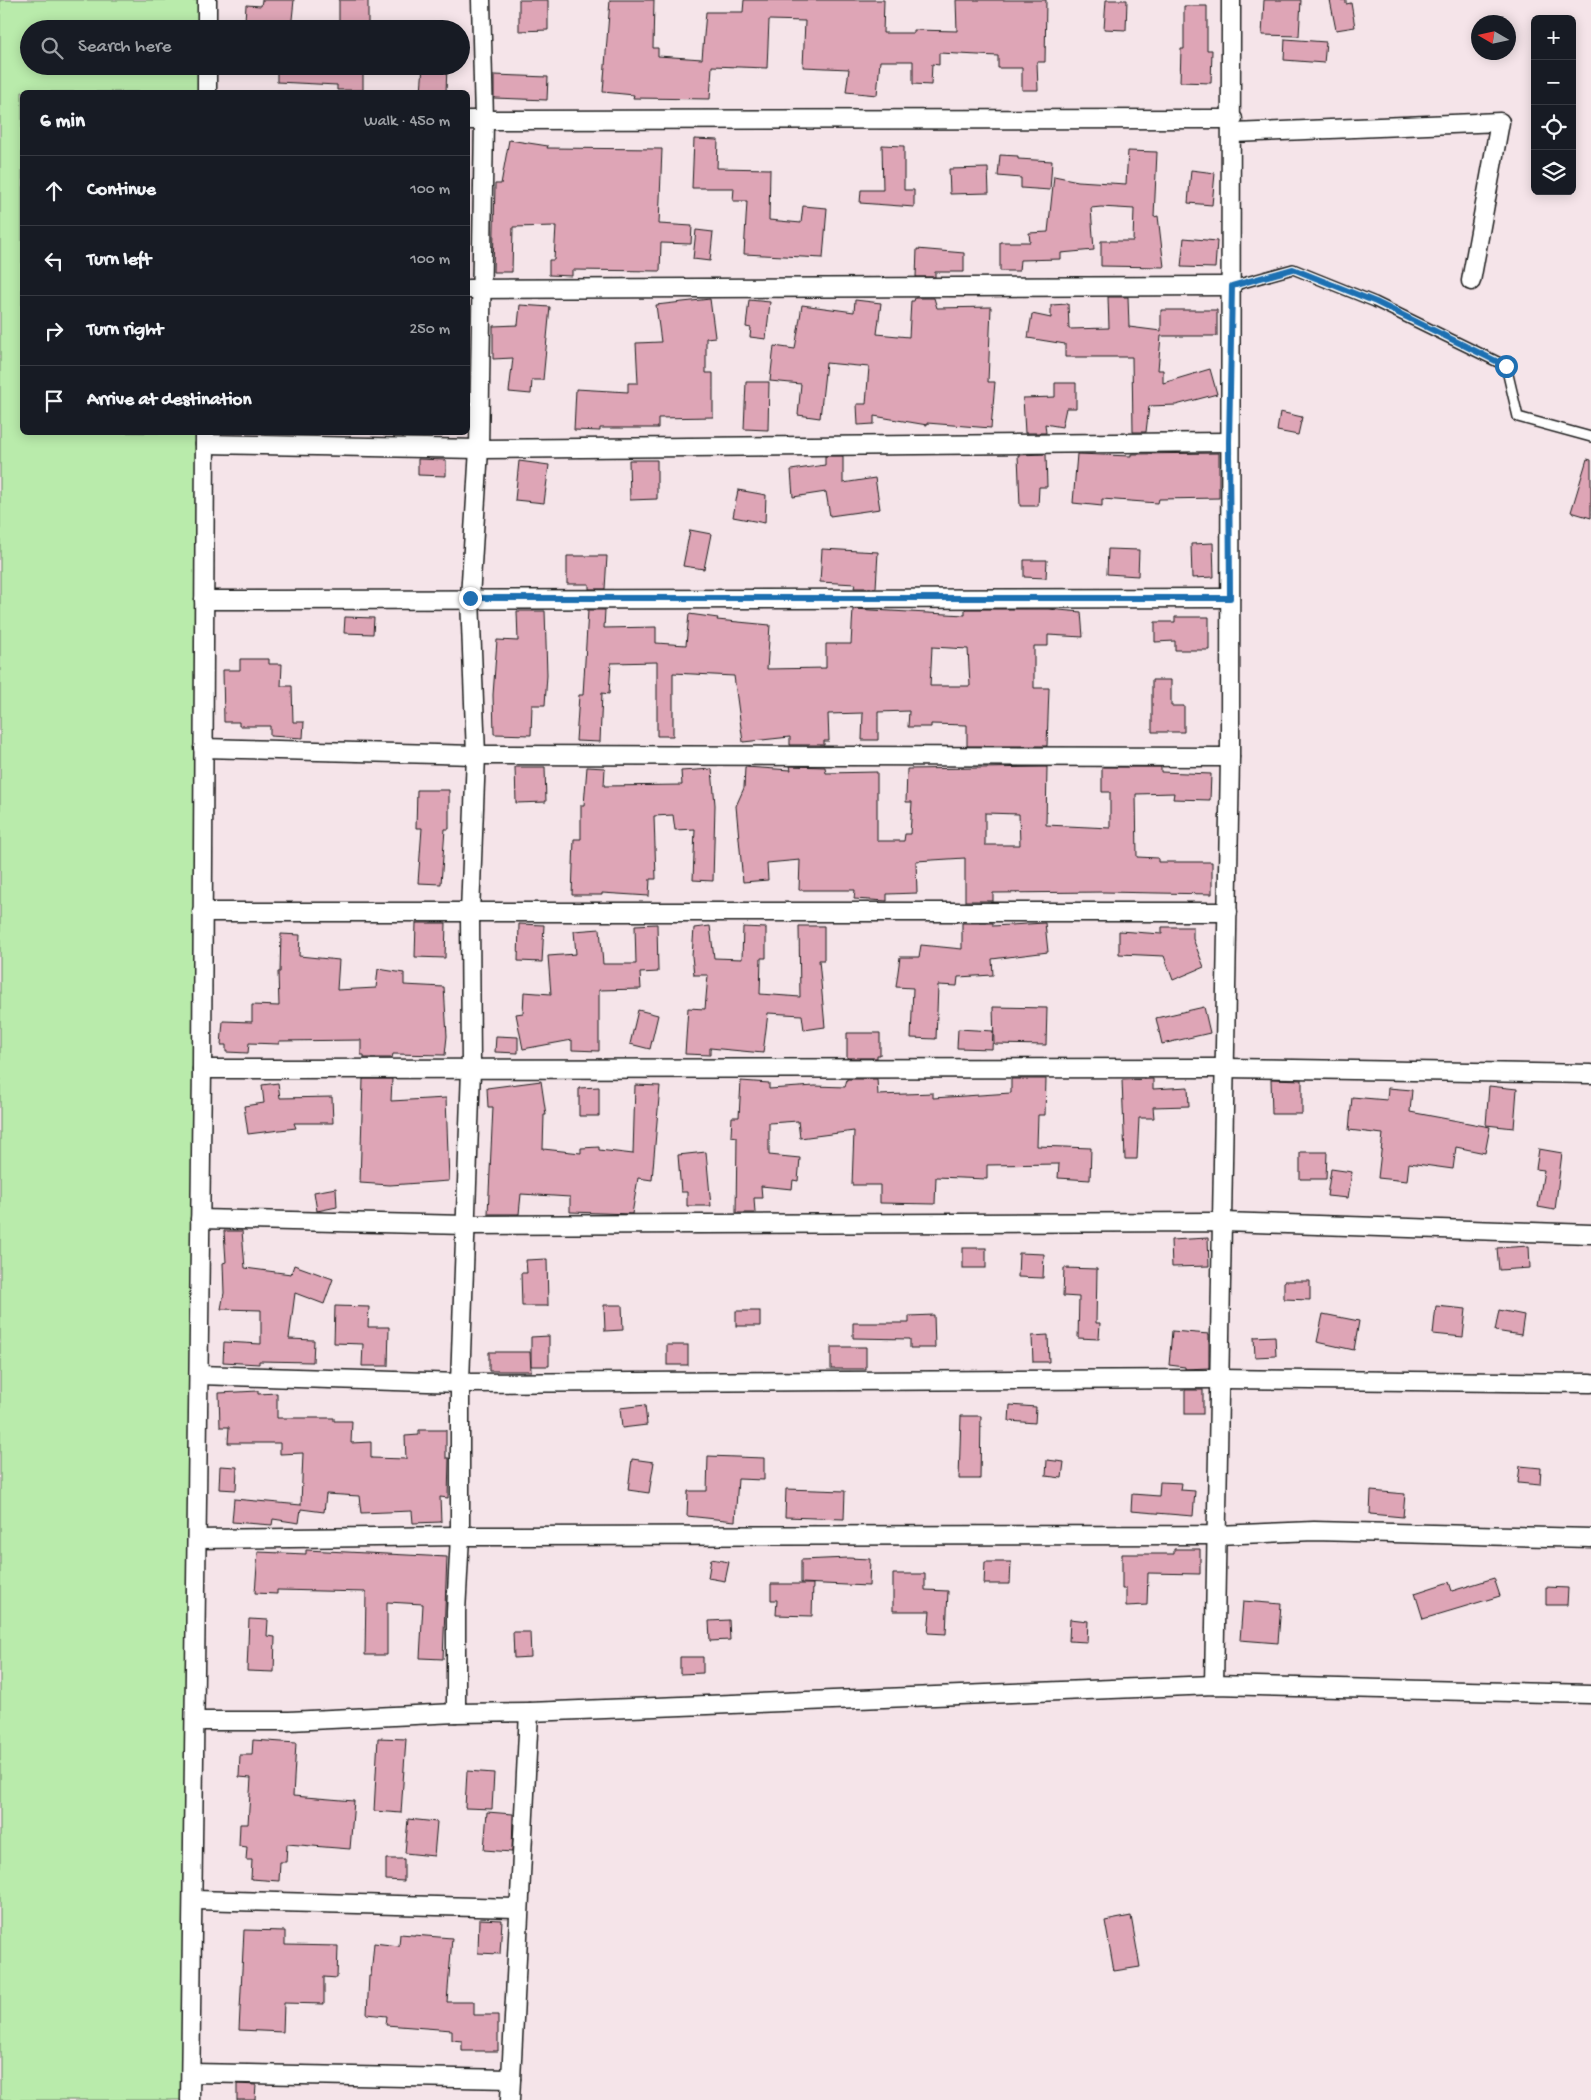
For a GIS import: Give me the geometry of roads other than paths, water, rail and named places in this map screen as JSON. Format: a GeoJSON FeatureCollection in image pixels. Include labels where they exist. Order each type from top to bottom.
{"type":"FeatureCollection","features":[{"type":"Feature","properties":{"kind":"street"},"geometry":{"type":"LineString","coordinates":[[207,0],[207,20]]}},
{"type":"Feature","properties":{"kind":"street"},"geometry":{"type":"LineString","coordinates":[[456,1713],[456,1612],[460,1536],[460,1384],[472,1069],[470,913],[476,755],[470,598],[479,448],[474,289],[476,120],[481,0]]}},
{"type":"Feature","properties":{"kind":"street"},"geometry":{"type":"LineString","coordinates":[[1214,1685],[1230,757],[1229,442],[1232,286],[1232,0]]}},
{"type":"Feature","properties":{"kind":"street"},"geometry":{"type":"LineString","coordinates":[[207,75],[207,90]]}},
{"type":"Feature","properties":{"kind":"street"},"geometry":{"type":"LineString","coordinates":[[476,120],[1233,126],[1500,122],[1471,281]]}},
{"type":"Feature","properties":{"kind":"street"},"geometry":{"type":"LineString","coordinates":[[474,289],[1232,286]]}},
{"type":"Feature","properties":{"kind":"street"},"geometry":{"type":"LineString","coordinates":[[190,2100],[194,1900],[202,1069],[205,438],[479,448],[1229,442]]}},
{"type":"Feature","properties":{"kind":"street"},"geometry":{"type":"LineString","coordinates":[[204,600],[1230,598]]}},
{"type":"Feature","properties":{"kind":"street"},"geometry":{"type":"LineString","coordinates":[[203,748],[476,755],[1230,757]]}},
{"type":"Feature","properties":{"kind":"street"},"geometry":{"type":"LineString","coordinates":[[202,912],[1228,912]]}},
{"type":"Feature","properties":{"kind":"street"},"geometry":{"type":"LineString","coordinates":[[202,1069],[1226,1068],[1591,1074]]}},
{"type":"Feature","properties":{"kind":"street"},"geometry":{"type":"LineString","coordinates":[[200,1219],[466,1225],[1222,1222],[1591,1234]]}},
{"type":"Feature","properties":{"kind":"street"},"geometry":{"type":"LineString","coordinates":[[198,1376],[460,1384],[1220,1378],[1591,1383]]}},
{"type":"Feature","properties":{"kind":"street"},"geometry":{"type":"LineString","coordinates":[[197,1539],[460,1536],[1216,1535],[1314,1531],[1591,1538]]}},
{"type":"Feature","properties":{"kind":"street"},"geometry":{"type":"LineString","coordinates":[[196,1721],[289,1721],[1214,1685],[1591,1694]]}},
{"type":"Feature","properties":{"kind":"street"},"geometry":{"type":"LineString","coordinates":[[510,2100],[529,1712]]}},
{"type":"Feature","properties":{"kind":"street"},"geometry":{"type":"LineString","coordinates":[[194,1900],[518,1908]]}},
{"type":"Feature","properties":{"kind":"street"},"geometry":{"type":"LineString","coordinates":[[191,2073],[511,2079]]}},
{"type":"Feature","properties":{"kind":"lane"},"geometry":{"type":"LineString","coordinates":[[1232,286],[1293,269],[1376,302],[1506,366],[1518,417],[1591,437]]}}]}
